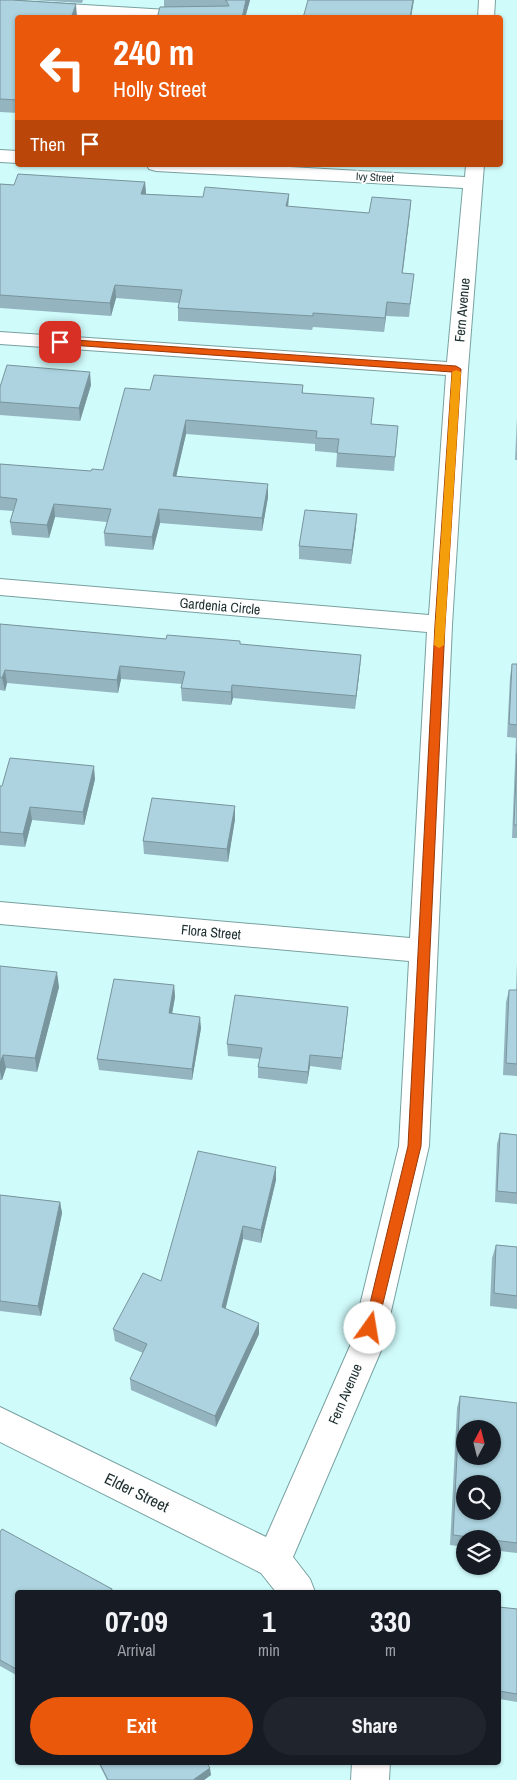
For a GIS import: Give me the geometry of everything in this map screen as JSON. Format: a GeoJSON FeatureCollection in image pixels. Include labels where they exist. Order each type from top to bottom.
{"type":"FeatureCollection","features":[{"type":"Feature","properties":{"kind":"street"},"geometry":{"type":"LineString","coordinates":[[486,15],[487,0]]}},
{"type":"Feature","properties":{"kind":"street"},"geometry":{"type":"LineString","coordinates":[[0,5],[168,15]]}},
{"type":"Feature","properties":{"kind":"street"},"geometry":{"type":"LineString","coordinates":[[0,156],[15,157]]}},
{"type":"Feature","properties":{"kind":"street","name":"Ivy Street"},"geometry":{"type":"LineString","coordinates":[[227,167],[474,174]]}},
{"type":"Feature","properties":{"kind":"street","name":"Fern Avenue"},"geometry":{"type":"LineString","coordinates":[[274,1560],[366,1346],[414,1146],[440,625],[456,369],[474,174]]}},
{"type":"Feature","properties":{"kind":"street"},"geometry":{"type":"LineString","coordinates":[[0,338],[456,369]]}},
{"type":"Feature","properties":{"kind":"street","name":"Gardenia Circle"},"geometry":{"type":"LineString","coordinates":[[0,587],[440,625]]}},
{"type":"Feature","properties":{"kind":"street","name":"Flora Street"},"geometry":{"type":"LineString","coordinates":[[0,913],[423,951]]}},
{"type":"Feature","properties":{"kind":"street","name":"Elder Street"},"geometry":{"type":"LineString","coordinates":[[0,1424],[274,1560]]}},
{"type":"Feature","properties":{"kind":"street"},"geometry":{"type":"LineString","coordinates":[[274,1560],[296,1590]]}},
{"type":"Feature","properties":{"kind":"street"},"geometry":{"type":"LineString","coordinates":[[370,1780],[371,1765]]}},
{"type":"Feature","properties":{"kind":"building"},"geometry":{"type":"Polygon","coordinates":[[[0,0],[76,4],[72,15],[15,15],[15,100],[0,99],[0,0]]]}},
{"type":"Feature","properties":{"kind":"building"},"geometry":{"type":"Polygon","coordinates":[[[226,0],[246,0],[243,15],[158,15],[160,7],[229,6],[226,0]]]}},
{"type":"Feature","properties":{"kind":"building"},"geometry":{"type":"Polygon","coordinates":[[[308,0],[413,0],[410,15],[304,15],[308,0]]]}},
{"type":"Feature","properties":{"kind":"building"},"geometry":{"type":"Polygon","coordinates":[[[18,174],[145,182],[141,194],[203,197],[205,187],[289,194],[286,206],[369,213],[372,197],[411,200],[402,273],[414,274],[410,304],[387,302],[385,318],[313,313],[313,316],[178,308],[182,290],[115,285],[110,303],[0,295],[0,184],[14,185],[18,174]]]}},
{"type":"Feature","properties":{"kind":"building"},"geometry":{"type":"Polygon","coordinates":[[[7,365],[90,372],[79,408],[0,402],[0,387],[7,365]]]}},
{"type":"Feature","properties":{"kind":"building"},"geometry":{"type":"Polygon","coordinates":[[[154,375],[303,385],[302,393],[374,398],[371,424],[398,426],[395,457],[337,453],[339,439],[316,438],[317,431],[186,420],[173,476],[268,484],[262,518],[159,509],[152,537],[104,533],[111,509],[54,504],[47,525],[10,522],[17,499],[0,497],[0,464],[91,471],[92,469],[103,470],[125,388],[150,390],[154,375]]]}},
{"type":"Feature","properties":{"kind":"building"},"geometry":{"type":"Polygon","coordinates":[[[305,510],[357,514],[352,550],[299,546],[305,510]]]}},
{"type":"Feature","properties":{"kind":"building"},"geometry":{"type":"Polygon","coordinates":[[[0,624],[166,639],[167,635],[240,641],[240,644],[361,655],[356,696],[232,685],[231,692],[181,688],[185,672],[120,666],[117,680],[5,670],[2,678],[0,677],[0,624]]]}},
{"type":"Feature","properties":{"kind":"building"},"geometry":{"type":"Polygon","coordinates":[[[512,664],[517,664],[517,725],[509,724],[512,664]]]}},
{"type":"Feature","properties":{"kind":"building"},"geometry":{"type":"Polygon","coordinates":[[[517,753],[517,825],[514,825],[517,753]]]}},
{"type":"Feature","properties":{"kind":"building"},"geometry":{"type":"Polygon","coordinates":[[[10,758],[94,766],[83,812],[30,807],[23,834],[0,832],[0,786],[2,786],[10,758]]]}},
{"type":"Feature","properties":{"kind":"building"},"geometry":{"type":"Polygon","coordinates":[[[152,798],[235,806],[227,849],[143,841],[152,798]]]}},
{"type":"Feature","properties":{"kind":"building"},"geometry":{"type":"Polygon","coordinates":[[[0,966],[57,972],[35,1058],[3,1055],[0,1063],[0,966]]]}},
{"type":"Feature","properties":{"kind":"building"},"geometry":{"type":"Polygon","coordinates":[[[114,979],[174,985],[169,1013],[200,1017],[192,1069],[97,1059],[114,979]]]}},
{"type":"Feature","properties":{"kind":"building"},"geometry":{"type":"Polygon","coordinates":[[[509,990],[517,990],[517,1064],[506,1063],[509,990]]]}},
{"type":"Feature","properties":{"kind":"building"},"geometry":{"type":"Polygon","coordinates":[[[235,995],[348,1007],[342,1058],[310,1055],[308,1072],[258,1067],[262,1048],[227,1044],[235,995]]]}},
{"type":"Feature","properties":{"kind":"building"},"geometry":{"type":"Polygon","coordinates":[[[500,1133],[517,1135],[517,1193],[497,1191],[500,1133]]]}},
{"type":"Feature","properties":{"kind":"building"},"geometry":{"type":"Polygon","coordinates":[[[198,1151],[276,1167],[261,1230],[243,1226],[222,1307],[259,1323],[215,1416],[130,1379],[147,1344],[113,1329],[143,1273],[161,1281],[198,1151]]]}},
{"type":"Feature","properties":{"kind":"building"},"geometry":{"type":"Polygon","coordinates":[[[0,1195],[60,1202],[38,1306],[0,1301],[0,1195]]]}},
{"type":"Feature","properties":{"kind":"building"},"geometry":{"type":"Polygon","coordinates":[[[496,1245],[517,1247],[517,1296],[494,1293],[496,1245]]]}},
{"type":"Feature","properties":{"kind":"building"},"geometry":{"type":"Polygon","coordinates":[[[460,1396],[517,1403],[517,1543],[501,1541],[501,1530],[456,1530],[456,1535],[453,1535],[456,1475],[456,1520],[501,1520],[501,1475],[456,1475],[457,1465],[501,1465],[501,1420],[459,1420],[460,1396]]]}},
{"type":"Feature","properties":{"kind":"building"},"geometry":{"type":"Polygon","coordinates":[[[2,1529],[112,1589],[15,1590],[15,1668],[0,1660],[0,1532],[2,1529]]]}},
{"type":"Feature","properties":{"kind":"building"},"geometry":{"type":"Polygon","coordinates":[[[501,1607],[517,1609],[517,1694],[501,1691],[501,1607]]]}},
{"type":"Feature","properties":{"kind":"building"},"geometry":{"type":"Polygon","coordinates":[[[100,1765],[208,1765],[210,1768],[193,1780],[108,1780],[100,1765]]]}},
{"type":"Feature","properties":{"kind":"slow traffic"},"geometry":{"type":"LineString","coordinates":[[439,645],[456,372]]}},
{"type":"Feature","properties":{"kind":"route"},"geometry":{"type":"LineString","coordinates":[[60,342],[456,369],[440,625],[414,1146],[370,1328]]}}]}
